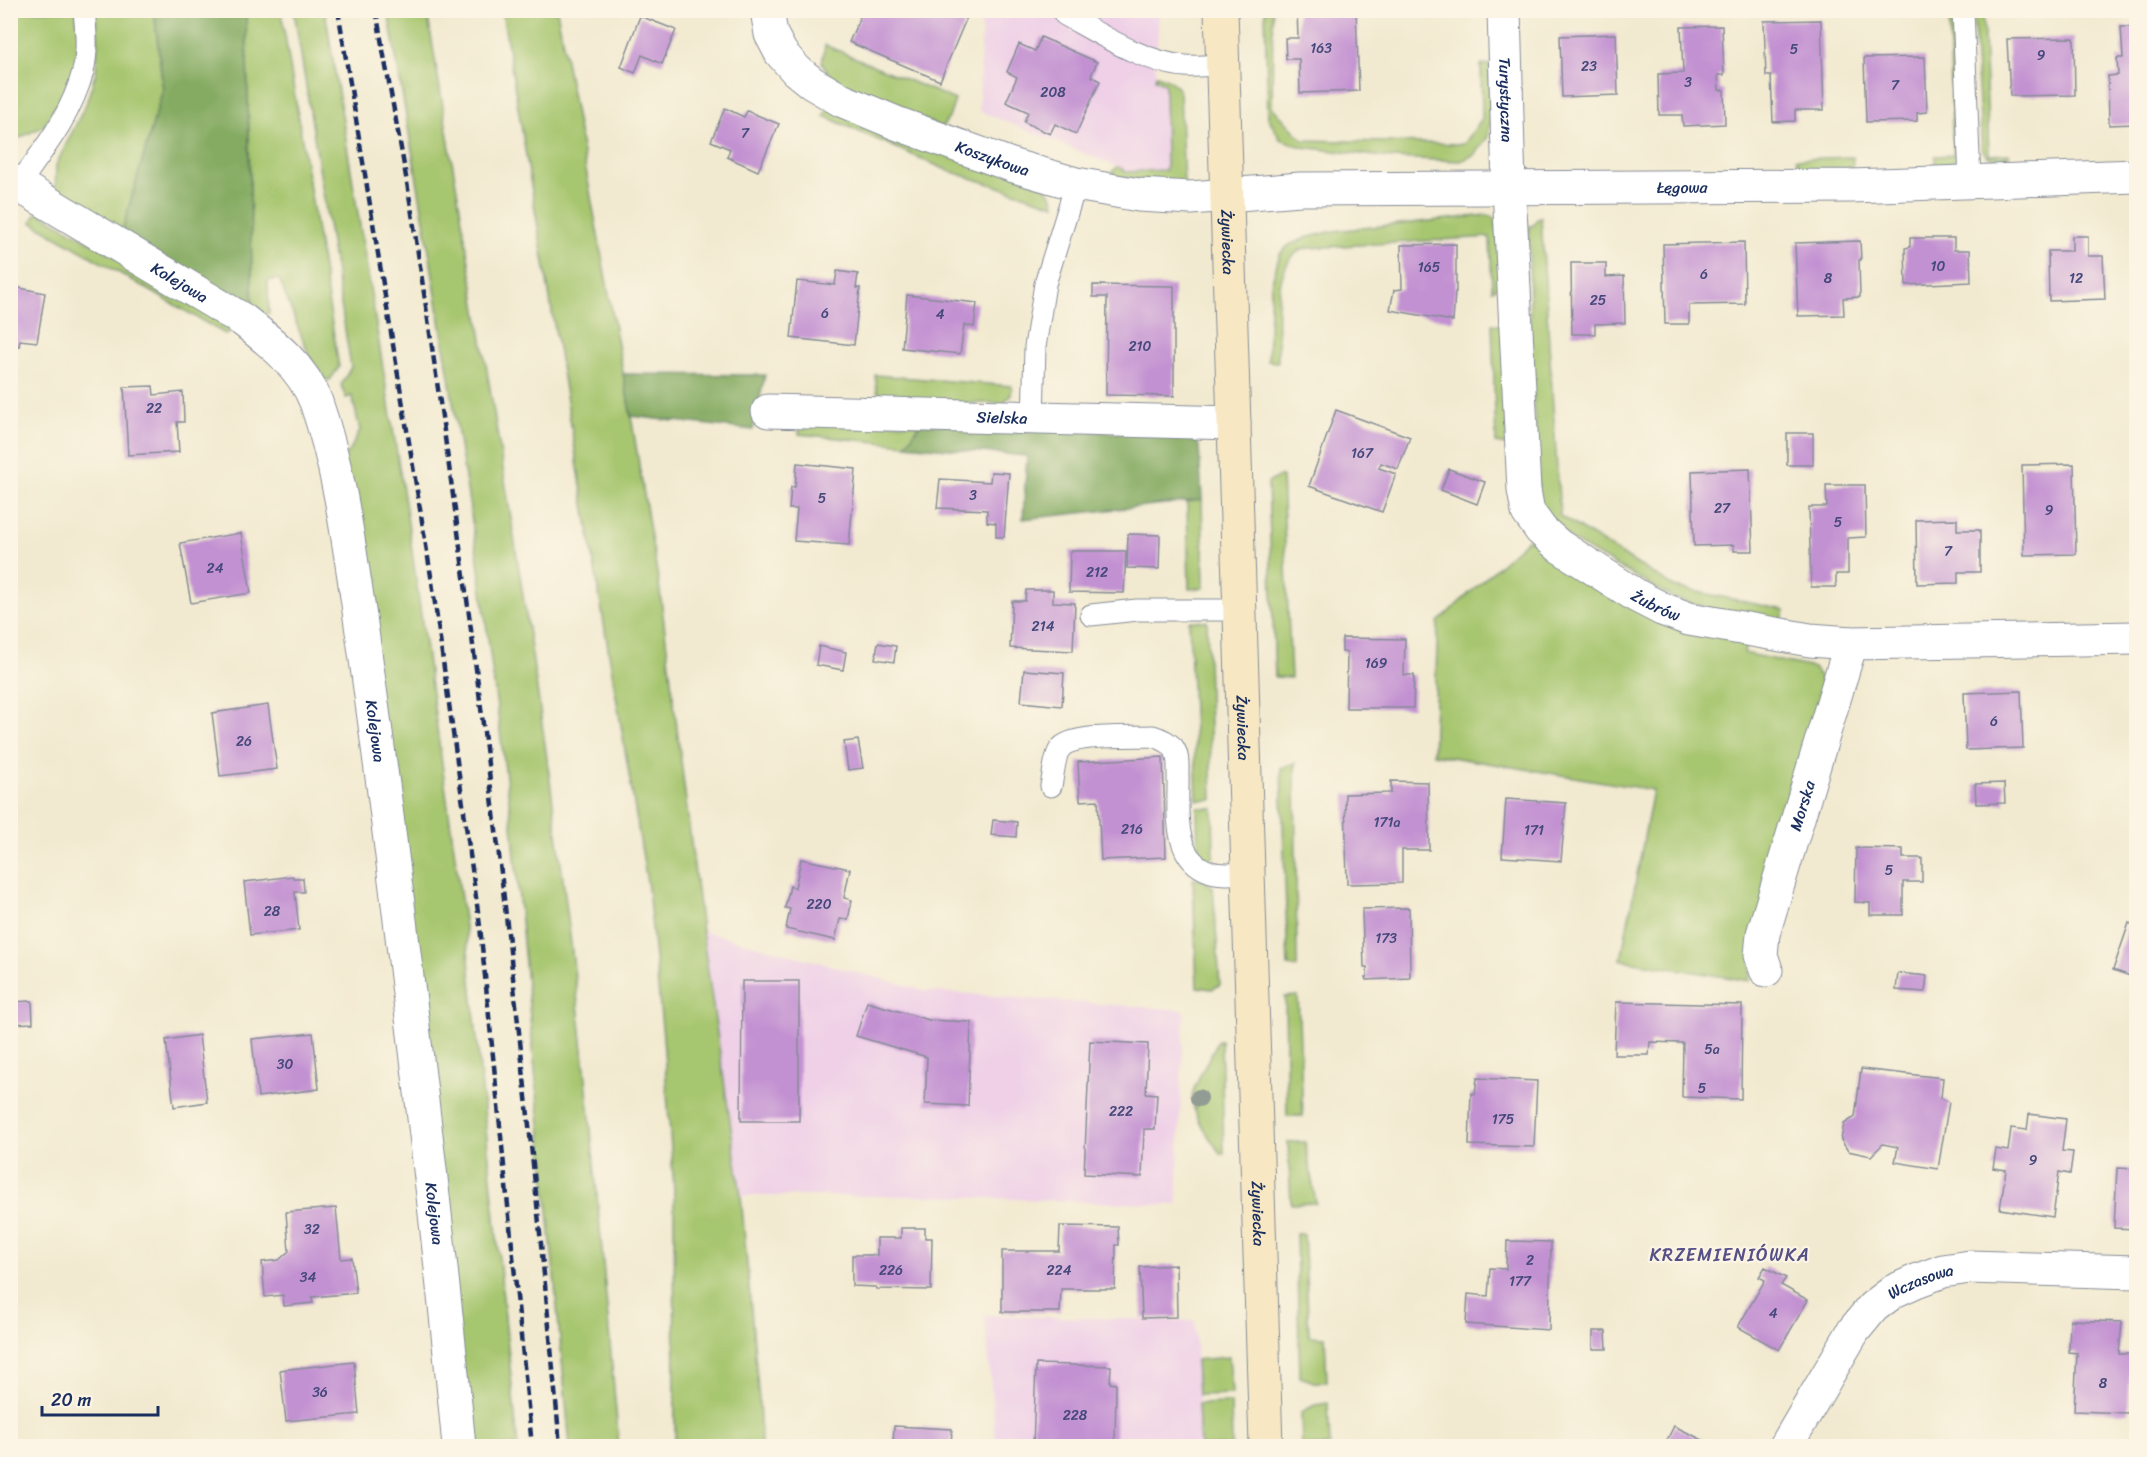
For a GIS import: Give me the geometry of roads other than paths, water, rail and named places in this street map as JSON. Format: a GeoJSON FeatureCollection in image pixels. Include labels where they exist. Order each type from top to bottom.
{"type":"FeatureCollection","features":[{"type":"Feature","properties":{"kind":"main road","name":"Żywiecka"},"geometry":{"type":"LineString","coordinates":[[1221,10],[1266,1446]]}},
{"type":"Feature","properties":{"kind":"street","name":"Koszykowa"},"geometry":{"type":"LineString","coordinates":[[767,10],[771,34],[781,53],[812,83],[841,100],[958,146],[1014,166],[1076,184],[1130,194],[1172,198],[1227,194]]}},
{"type":"Feature","properties":{"kind":"street","name":"Turystyczna"},"geometry":{"type":"LineString","coordinates":[[1504,10],[1509,188]]}},
{"type":"Feature","properties":{"kind":"street","name":"Łęgowa"},"geometry":{"type":"LineString","coordinates":[[1227,194],[1300,189],[1851,186],[2136,176]]}},
{"type":"Feature","properties":{"kind":"street","name":"Kolejowa"},"geometry":{"type":"LineString","coordinates":[[15,182],[243,320],[276,345],[295,367],[315,399],[332,456],[345,513],[377,734],[447,1312],[459,1446]]}},
{"type":"Feature","properties":{"kind":"street","name":"Żubrów"},"geometry":{"type":"LineString","coordinates":[[1509,188],[1524,490],[1528,512],[1541,530],[1559,546],[1637,596],[1662,609],[1689,619],[1799,638],[1851,643],[2136,638]]}},
{"type":"Feature","properties":{"kind":"street","name":"Sielska"},"geometry":{"type":"LineString","coordinates":[[768,411],[1234,423]]}},
{"type":"Feature","properties":{"kind":"street","name":"Morska"},"geometry":{"type":"LineString","coordinates":[[1766,970],[1761,955],[1763,934],[1851,643]]}},
{"type":"Feature","properties":{"kind":"street","name":"Wczasowa"},"geometry":{"type":"LineString","coordinates":[[1786,1446],[1854,1330],[1873,1307],[1894,1291],[1943,1271],[1970,1267],[2136,1272]]}},
{"type":"Feature","properties":{"kind":"lane"},"geometry":{"type":"LineString","coordinates":[[15,182],[57,130],[72,102],[83,70],[86,36],[84,10]]}},
{"type":"Feature","properties":{"kind":"lane"},"geometry":{"type":"LineString","coordinates":[[1062,10],[1065,15],[1110,40],[1157,60],[1185,66],[1223,64]]}},
{"type":"Feature","properties":{"kind":"lane"},"geometry":{"type":"LineString","coordinates":[[1963,10],[1970,181]]}},
{"type":"Feature","properties":{"kind":"lane"},"geometry":{"type":"LineString","coordinates":[[1033,419],[1035,348],[1045,284],[1076,184]]}},
{"type":"Feature","properties":{"kind":"lane"},"geometry":{"type":"LineString","coordinates":[[1091,615],[1137,610],[1240,610]]}},
{"type":"Feature","properties":{"kind":"lane"},"geometry":{"type":"LineString","coordinates":[[1051,786],[1060,749],[1068,743],[1085,738],[1153,736],[1161,739],[1173,747],[1178,760],[1180,838],[1191,858],[1211,872],[1248,873]]}},
{"type":"Feature","properties":{"kind":"railway"},"geometry":{"type":"LineString","coordinates":[[338,10],[432,582],[480,926],[532,1446]]}},
{"type":"Feature","properties":{"kind":"railway"},"geometry":{"type":"LineString","coordinates":[[376,10],[412,211],[479,691],[515,993],[560,1446]]}},
{"type":"Feature","properties":{"kind":"district","name":"KRZEMIENIÓWKA"},"geometry":{"type":"Point","coordinates":[1730,1255]}}]}
